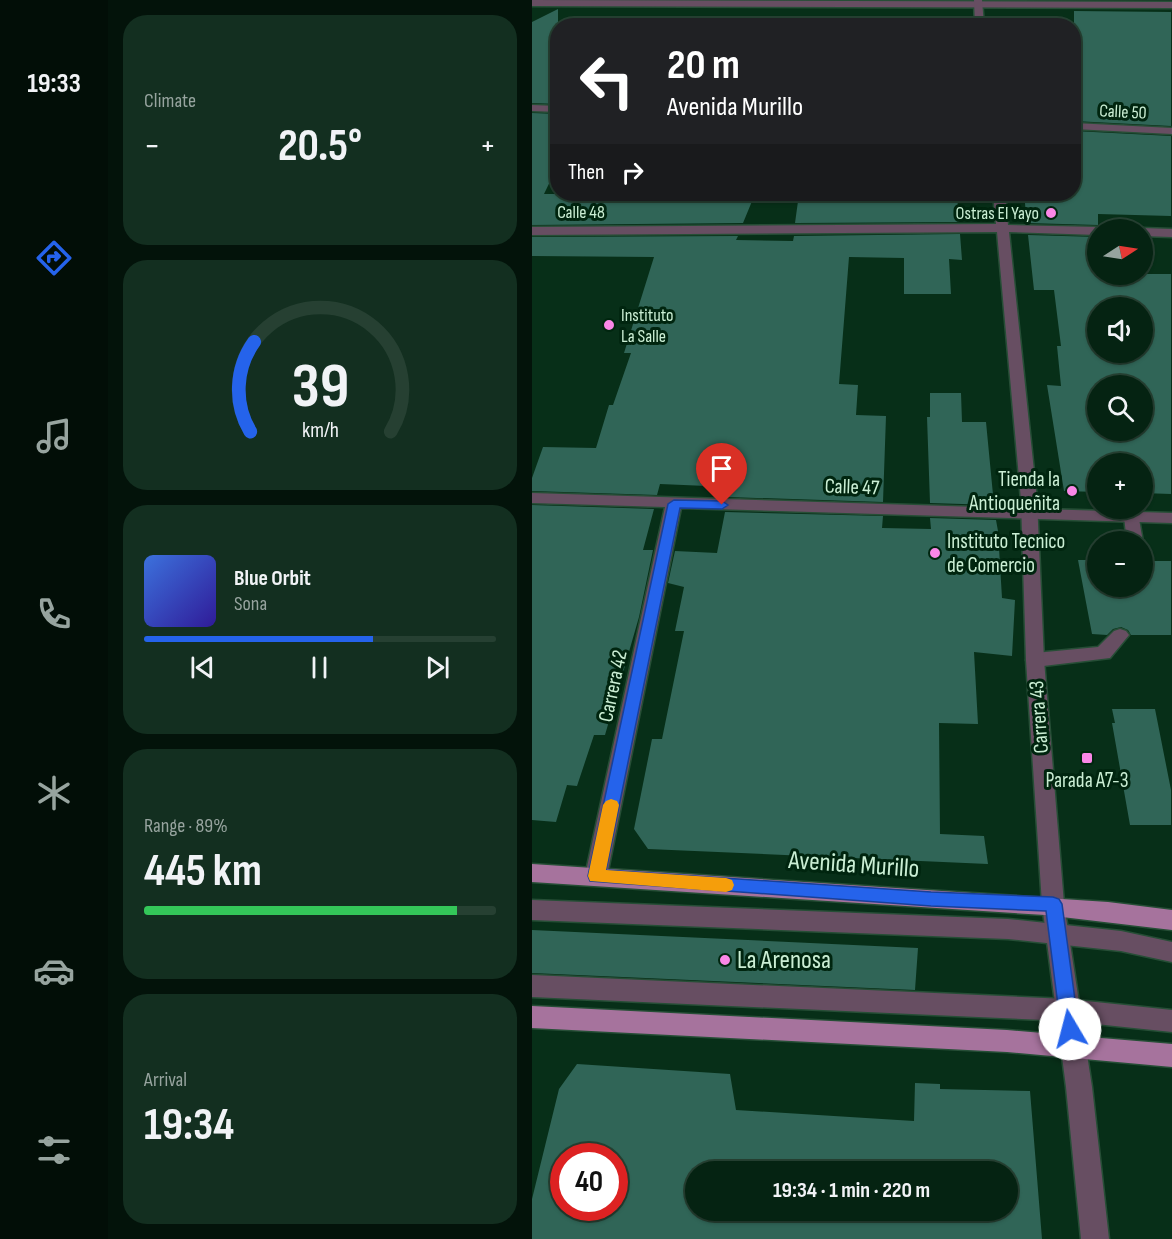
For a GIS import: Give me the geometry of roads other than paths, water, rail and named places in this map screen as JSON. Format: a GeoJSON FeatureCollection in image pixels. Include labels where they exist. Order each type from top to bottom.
{"type":"FeatureCollection","features":[{"type":"Feature","properties":{"kind":"main road","name":"Avenida Murillo"},"geometry":{"type":"LineString","coordinates":[[532,873],[931,899],[1053,904],[1118,910],[1171,920]]}},
{"type":"Feature","properties":{"kind":"main road"},"geometry":{"type":"LineString","coordinates":[[532,1017],[1007,1041],[1171,1056]]}},
{"type":"Feature","properties":{"kind":"street"},"geometry":{"type":"LineString","coordinates":[[978,2],[979,18]]}},
{"type":"Feature","properties":{"kind":"street"},"geometry":{"type":"LineString","coordinates":[[532,3],[1171,4]]}},
{"type":"Feature","properties":{"kind":"street"},"geometry":{"type":"LineString","coordinates":[[532,108],[550,109]]}},
{"type":"Feature","properties":{"kind":"street","name":"Calle 50"},"geometry":{"type":"LineString","coordinates":[[1081,126],[1171,131]]}},
{"type":"Feature","properties":{"kind":"street","name":"Carrera 43"},"geometry":{"type":"LineString","coordinates":[[1000,201],[1030,515],[1035,660],[1053,904],[1079,1088],[1095,1239]]}},
{"type":"Feature","properties":{"kind":"street","name":"Calle 48"},"geometry":{"type":"LineString","coordinates":[[532,231],[1003,228],[1087,231]]}},
{"type":"Feature","properties":{"kind":"street"},"geometry":{"type":"LineString","coordinates":[[1153,232],[1171,233]]}},
{"type":"Feature","properties":{"kind":"street","name":"Calle 47"},"geometry":{"type":"LineString","coordinates":[[532,498],[1087,516]]}},
{"type":"Feature","properties":{"kind":"street","name":"Carrera 42"},"geometry":{"type":"LineString","coordinates":[[596,876],[674,504]]}},
{"type":"Feature","properties":{"kind":"street","name":"Calle 47"},"geometry":{"type":"LineString","coordinates":[[1153,518],[1171,518]]}},
{"type":"Feature","properties":{"kind":"street"},"geometry":{"type":"LineString","coordinates":[[1035,660],[1103,653],[1120,635]]}},
{"type":"Feature","properties":{"kind":"street"},"geometry":{"type":"LineString","coordinates":[[532,910],[1058,933],[1171,952]]}},
{"type":"Feature","properties":{"kind":"street"},"geometry":{"type":"LineString","coordinates":[[532,986],[1067,1010],[1171,1021]]}},
{"type":"Feature","properties":{"kind":"place","name":"Ostras El Yayo"},"geometry":{"type":"Point","coordinates":[1051,213]}},
{"type":"Feature","properties":{"kind":"place","name":"Instituto La Salle"},"geometry":{"type":"Point","coordinates":[609,325]}},
{"type":"Feature","properties":{"kind":"place","name":"Tienda la Antioqueñita"},"geometry":{"type":"Point","coordinates":[1072,491]}},
{"type":"Feature","properties":{"kind":"place","name":"Instituto Tecnico de Comercio"},"geometry":{"type":"Point","coordinates":[935,553]}},
{"type":"Feature","properties":{"kind":"place","name":"Parada A7-3"},"geometry":{"type":"Point","coordinates":[1087,758]}},
{"type":"Feature","properties":{"kind":"place","name":"La Arenosa"},"geometry":{"type":"Point","coordinates":[725,960]}}]}
